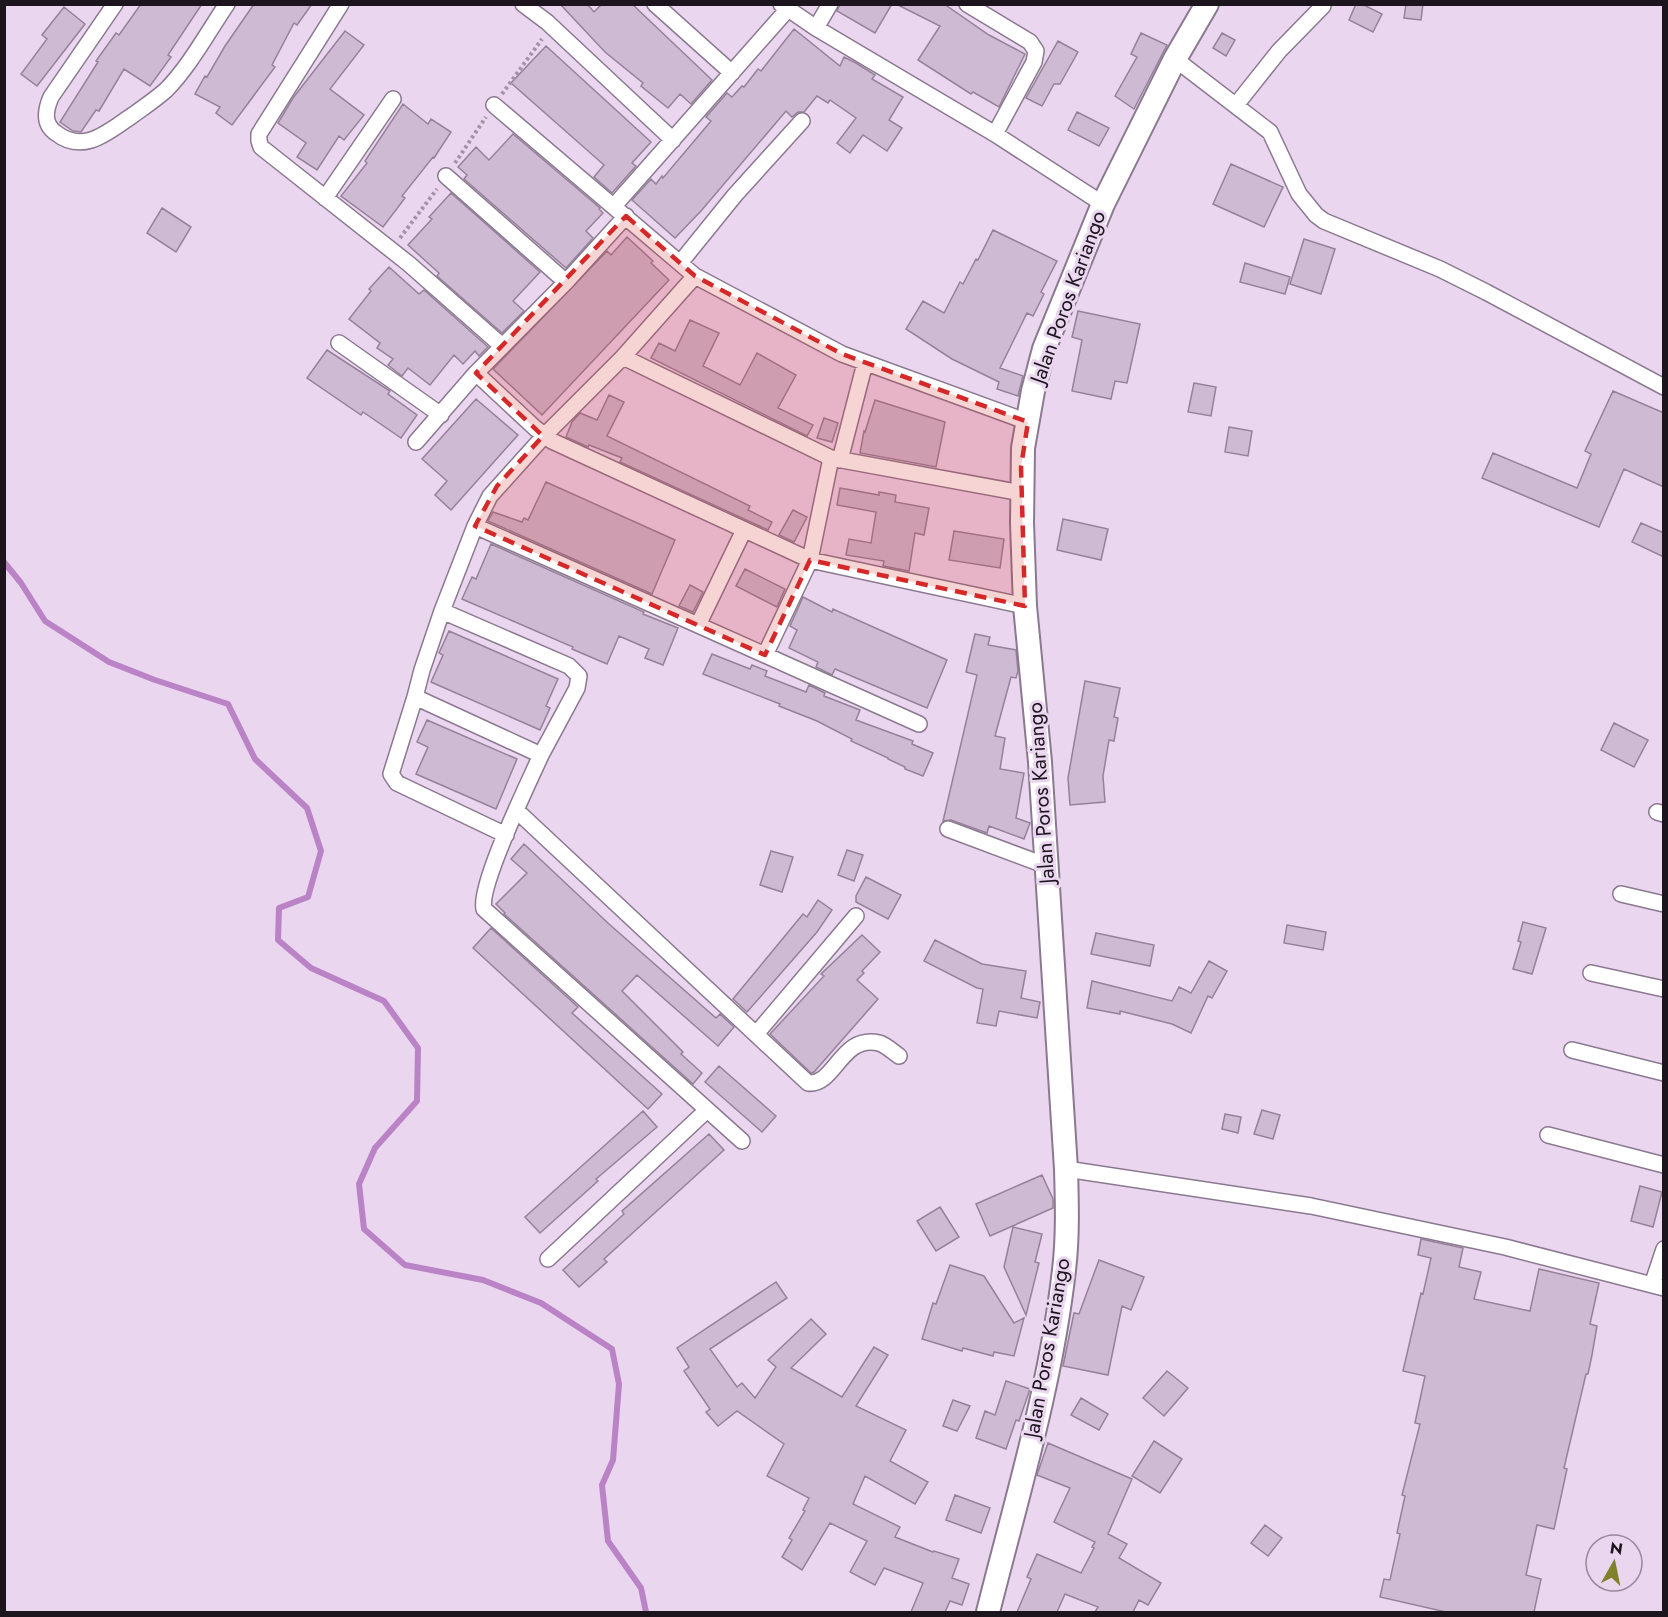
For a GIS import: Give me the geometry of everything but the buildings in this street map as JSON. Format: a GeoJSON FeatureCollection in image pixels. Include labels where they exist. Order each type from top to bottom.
{"type":"FeatureCollection","features":[{"type":"Feature","properties":{"kind":"main road","name":"Jalan Poros Kariango"},"geometry":{"type":"LineString","coordinates":[[988,1612],[1034,1431],[1055,1331],[1067,1235],[1066,1169],[1047,866],[1025,606],[1021,467],[1035,383],[1044,349],[1103,204],[1175,59],[1207,4]]}},
{"type":"Feature","properties":{"kind":"street"},"geometry":{"type":"LineString","coordinates":[[115,4],[48,104],[46,118],[49,128],[66,140],[85,142],[106,134],[165,91],[227,4]]}},
{"type":"Feature","properties":{"kind":"street"},"geometry":{"type":"LineString","coordinates":[[341,4],[259,134],[261,147],[391,250],[501,345]]}},
{"type":"Feature","properties":{"kind":"street"},"geometry":{"type":"LineString","coordinates":[[523,4],[548,16],[673,140]]}},
{"type":"Feature","properties":{"kind":"street"},"geometry":{"type":"LineString","coordinates":[[655,4],[732,73]]}},
{"type":"Feature","properties":{"kind":"street"},"geometry":{"type":"LineString","coordinates":[[816,28],[830,4]]}},
{"type":"Feature","properties":{"kind":"street"},"geometry":{"type":"LineString","coordinates":[[968,4],[1030,42],[1036,51],[1035,62],[995,134]]}},
{"type":"Feature","properties":{"kind":"street"},"geometry":{"type":"LineString","coordinates":[[1236,105],[1279,51],[1323,6]]}},
{"type":"Feature","properties":{"kind":"street"},"geometry":{"type":"LineString","coordinates":[[614,206],[732,73],[784,7],[995,134],[1103,204]]}},
{"type":"Feature","properties":{"kind":"street"},"geometry":{"type":"LineString","coordinates":[[1175,59],[1269,132],[1299,194],[1324,221],[1486,292],[1664,387]]}},
{"type":"Feature","properties":{"kind":"street"},"geometry":{"type":"LineString","coordinates":[[325,198],[393,99]]}},
{"type":"Feature","properties":{"kind":"street"},"geometry":{"type":"LineString","coordinates":[[494,105],[695,276],[842,354],[1028,422]]}},
{"type":"Feature","properties":{"kind":"street"},"geometry":{"type":"LineString","coordinates":[[680,263],[735,195],[802,121]]}},
{"type":"Feature","properties":{"kind":"street"},"geometry":{"type":"LineString","coordinates":[[446,176],[566,282]]}},
{"type":"Feature","properties":{"kind":"street"},"geometry":{"type":"LineString","coordinates":[[416,442],[501,345],[566,282],[626,216]]}},
{"type":"Feature","properties":{"kind":"street"},"geometry":{"type":"LineString","coordinates":[[506,835],[397,783],[392,777],[422,670],[475,526],[497,486],[623,357],[695,276]]}},
{"type":"Feature","properties":{"kind":"street"},"geometry":{"type":"LineString","coordinates":[[339,344],[441,415]]}},
{"type":"Feature","properties":{"kind":"street"},"geometry":{"type":"LineString","coordinates":[[623,357],[836,459],[1022,493]]}},
{"type":"Feature","properties":{"kind":"street"},"geometry":{"type":"LineString","coordinates":[[765,655],[810,560],[836,459],[865,363]]}},
{"type":"Feature","properties":{"kind":"street"},"geometry":{"type":"LineString","coordinates":[[476,372],[544,436],[606,467],[810,560],[1025,606]]}},
{"type":"Feature","properties":{"kind":"street"},"geometry":{"type":"LineString","coordinates":[[475,526],[919,724]]}},
{"type":"Feature","properties":{"kind":"street"},"geometry":{"type":"LineString","coordinates":[[698,625],[744,530]]}},
{"type":"Feature","properties":{"kind":"street"},"geometry":{"type":"LineString","coordinates":[[442,611],[569,666],[579,676],[577,688],[541,755],[506,835],[484,892],[483,905],[487,913],[742,1141]]}},
{"type":"Feature","properties":{"kind":"street"},"geometry":{"type":"LineString","coordinates":[[415,697],[541,755]]}},
{"type":"Feature","properties":{"kind":"street"},"geometry":{"type":"LineString","coordinates":[[516,810],[811,1083],[816,1083],[830,1072],[852,1047],[860,1044],[869,1042],[881,1044],[899,1056]]}},
{"type":"Feature","properties":{"kind":"street"},"geometry":{"type":"LineString","coordinates":[[948,829],[1047,866]]}},
{"type":"Feature","properties":{"kind":"street"},"geometry":{"type":"LineString","coordinates":[[1621,894],[1664,904]]}},
{"type":"Feature","properties":{"kind":"street"},"geometry":{"type":"LineString","coordinates":[[757,1033],[856,916]]}},
{"type":"Feature","properties":{"kind":"street"},"geometry":{"type":"LineString","coordinates":[[1591,973],[1664,989]]}},
{"type":"Feature","properties":{"kind":"street"},"geometry":{"type":"LineString","coordinates":[[1572,1050],[1664,1073]]}},
{"type":"Feature","properties":{"kind":"street"},"geometry":{"type":"LineString","coordinates":[[548,1259],[707,1110]]}},
{"type":"Feature","properties":{"kind":"street"},"geometry":{"type":"LineString","coordinates":[[1548,1135],[1664,1165]]}},
{"type":"Feature","properties":{"kind":"street"},"geometry":{"type":"LineString","coordinates":[[1066,1169],[1311,1206],[1505,1247],[1658,1287],[1664,1249]]}},
{"type":"Feature","properties":{"kind":"path"},"geometry":{"type":"LineString","coordinates":[[391,250],[446,176],[494,105],[548,16]]}},
{"type":"Feature","properties":{"kind":"highlighted area"},"geometry":{"type":"Polygon","coordinates":[[[626,216],[695,276],[842,354],[1028,422],[1021,467],[1025,606],[810,560],[765,655],[475,526],[497,486],[543,436],[476,373],[626,216]]]}},
{"type":"Feature","properties":{"kind":"waterway"},"geometry":{"type":"LineString","coordinates":[[4,562],[21,583],[45,621],[109,662],[228,704],[255,759],[307,808],[321,851],[308,897],[279,908],[278,940],[311,968],[384,1001],[418,1048],[417,1101],[375,1148],[359,1184],[364,1229],[405,1265],[483,1280],[541,1303],[612,1349],[619,1384],[613,1460],[602,1485],[608,1541],[641,1588],[646,1612]]}}]}
